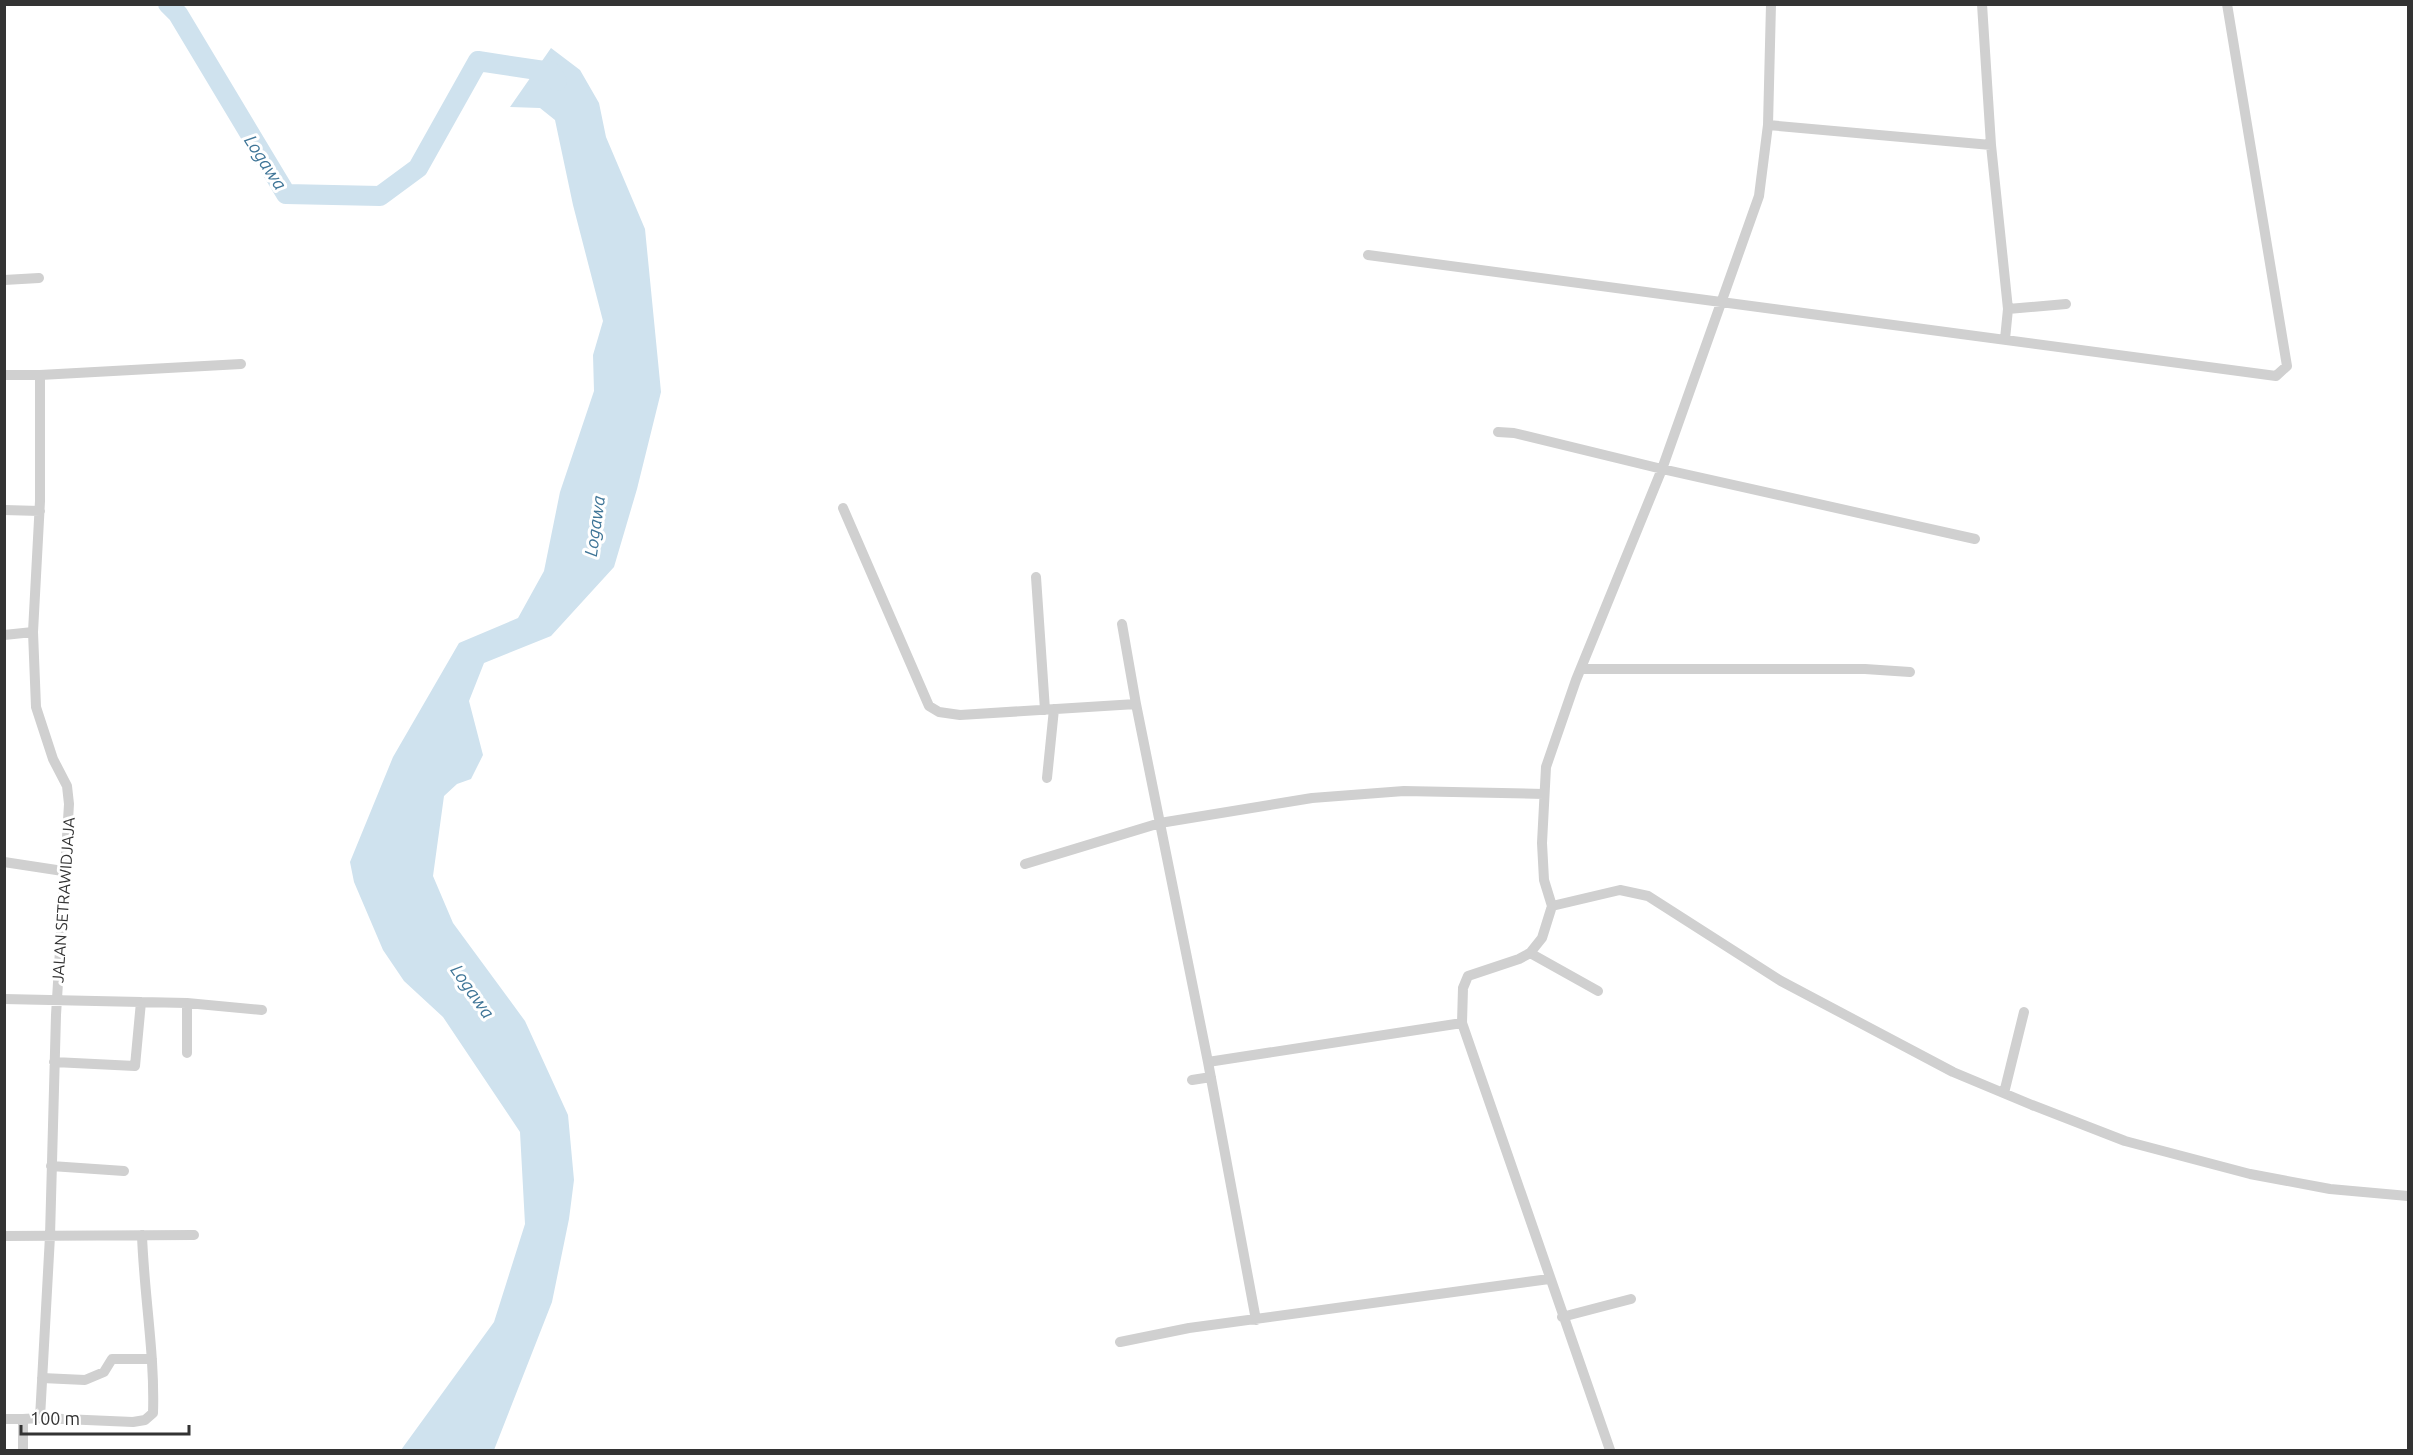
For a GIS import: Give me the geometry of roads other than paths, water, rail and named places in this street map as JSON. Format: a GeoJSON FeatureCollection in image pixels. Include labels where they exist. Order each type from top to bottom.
{"type":"FeatureCollection","features":[{"type":"Feature","properties":{"kind":"street"},"geometry":{"type":"LineString","coordinates":[[1610,1450],[1462,1023],[1463,988],[1468,976],[1530,953],[1542,938],[1552,906],[1544,880],[1546,766],[1581,669],[1662,469],[1759,196],[1768,125],[1771,4]]}},
{"type":"Feature","properties":{"kind":"street"},"geometry":{"type":"LineString","coordinates":[[1982,4],[1991,145],[2008,309],[2005,339]]}},
{"type":"Feature","properties":{"kind":"street"},"geometry":{"type":"LineString","coordinates":[[1368,255],[2276,375],[2285,370],[2287,366],[2227,4]]}},
{"type":"Feature","properties":{"kind":"street"},"geometry":{"type":"LineString","coordinates":[[1768,125],[1991,145]]}},
{"type":"Feature","properties":{"kind":"street"},"geometry":{"type":"LineString","coordinates":[[4,280],[39,278]]}},
{"type":"Feature","properties":{"kind":"street"},"geometry":{"type":"LineString","coordinates":[[2008,309],[2066,304]]}},
{"type":"Feature","properties":{"kind":"street"},"geometry":{"type":"LineString","coordinates":[[4,375],[241,364]]}},
{"type":"Feature","properties":{"kind":"street","name":"JALAN SETRAWIDJAJA"},"geometry":{"type":"LineString","coordinates":[[40,375],[40,511],[33,632],[36,707],[52,759],[67,786],[69,804],[63,870],[54,1062],[50,1236],[40,1418]]}},
{"type":"Feature","properties":{"kind":"street"},"geometry":{"type":"LineString","coordinates":[[1497,432],[1514,433],[1662,469],[1975,539]]}},
{"type":"Feature","properties":{"kind":"street"},"geometry":{"type":"LineString","coordinates":[[843,508],[929,706],[939,712],[960,715],[1136,704]]}},
{"type":"Feature","properties":{"kind":"street"},"geometry":{"type":"LineString","coordinates":[[4,510],[40,511]]}},
{"type":"Feature","properties":{"kind":"street"},"geometry":{"type":"LineString","coordinates":[[1036,577],[1050,710],[1047,778]]}},
{"type":"Feature","properties":{"kind":"street"},"geometry":{"type":"LineString","coordinates":[[1122,624],[1256,1320]]}},
{"type":"Feature","properties":{"kind":"street"},"geometry":{"type":"LineString","coordinates":[[4,635],[33,632]]}},
{"type":"Feature","properties":{"kind":"street"},"geometry":{"type":"LineString","coordinates":[[1581,669],[1865,669],[1910,672]]}},
{"type":"Feature","properties":{"kind":"street"},"geometry":{"type":"LineString","coordinates":[[1024,864],[1160,823],[1312,798],[1404,790],[1544,794]]}},
{"type":"Feature","properties":{"kind":"street"},"geometry":{"type":"LineString","coordinates":[[4,862],[63,870]]}},
{"type":"Feature","properties":{"kind":"street"},"geometry":{"type":"LineString","coordinates":[[1552,906],[1620,890],[1648,896],[1781,981],[1953,1072],[2125,1141],[2288,1183],[2409,1196]]}},
{"type":"Feature","properties":{"kind":"street"},"geometry":{"type":"LineString","coordinates":[[1530,953],[1598,991]]}},
{"type":"Feature","properties":{"kind":"street"},"geometry":{"type":"LineString","coordinates":[[4,999],[187,1003],[262,1010]]}},
{"type":"Feature","properties":{"kind":"street"},"geometry":{"type":"LineString","coordinates":[[54,1062],[135,1066],[141,1002]]}},
{"type":"Feature","properties":{"kind":"street"},"geometry":{"type":"LineString","coordinates":[[187,1003],[187,1053]]}},
{"type":"Feature","properties":{"kind":"street"},"geometry":{"type":"LineString","coordinates":[[2004,1093],[2024,1012]]}},
{"type":"Feature","properties":{"kind":"street"},"geometry":{"type":"LineString","coordinates":[[1208,1062],[1462,1023]]}},
{"type":"Feature","properties":{"kind":"street"},"geometry":{"type":"LineString","coordinates":[[1192,1080],[1211,1077]]}},
{"type":"Feature","properties":{"kind":"street"},"geometry":{"type":"LineString","coordinates":[[51,1166],[124,1171]]}},
{"type":"Feature","properties":{"kind":"street"},"geometry":{"type":"LineString","coordinates":[[4,1419],[145,1420],[153,1413],[152,1359],[144,1293],[142,1235]]}},
{"type":"Feature","properties":{"kind":"street"},"geometry":{"type":"LineString","coordinates":[[4,1236],[194,1235]]}},
{"type":"Feature","properties":{"kind":"street"},"geometry":{"type":"LineString","coordinates":[[1120,1342],[1189,1328],[1549,1279]]}},
{"type":"Feature","properties":{"kind":"street"},"geometry":{"type":"LineString","coordinates":[[1562,1317],[1631,1299]]}},
{"type":"Feature","properties":{"kind":"street"},"geometry":{"type":"LineString","coordinates":[[42,1378],[86,1380],[104,1372],[112,1359],[152,1359]]}},
{"type":"Feature","properties":{"kind":"street"},"geometry":{"type":"LineString","coordinates":[[23,1419],[23,1450]]}},
{"type":"Feature","properties":{"kind":"water"},"geometry":{"type":"Polygon","coordinates":[[[551,48],[580,70],[599,103],[606,137],[645,229],[661,392],[637,489],[614,567],[551,636],[484,663],[469,701],[483,755],[471,779],[457,784],[444,796],[433,876],[453,923],[525,1021],[568,1115],[574,1180],[569,1219],[552,1302],[494,1450],[401,1450],[494,1322],[525,1224],[520,1132],[443,1017],[404,981],[383,950],[354,882],[350,862],[393,757],[459,643],[518,618],[544,571],[560,492],[594,391],[593,355],[603,321],[573,205],[555,120],[540,108],[510,107],[551,48]]]}},
{"type":"Feature","properties":{"kind":"waterway","name":"Logawa"},"geometry":{"type":"LineString","coordinates":[[168,4],[178,14],[286,194],[380,196],[418,168],[478,61],[551,72],[557,81]]}}]}
